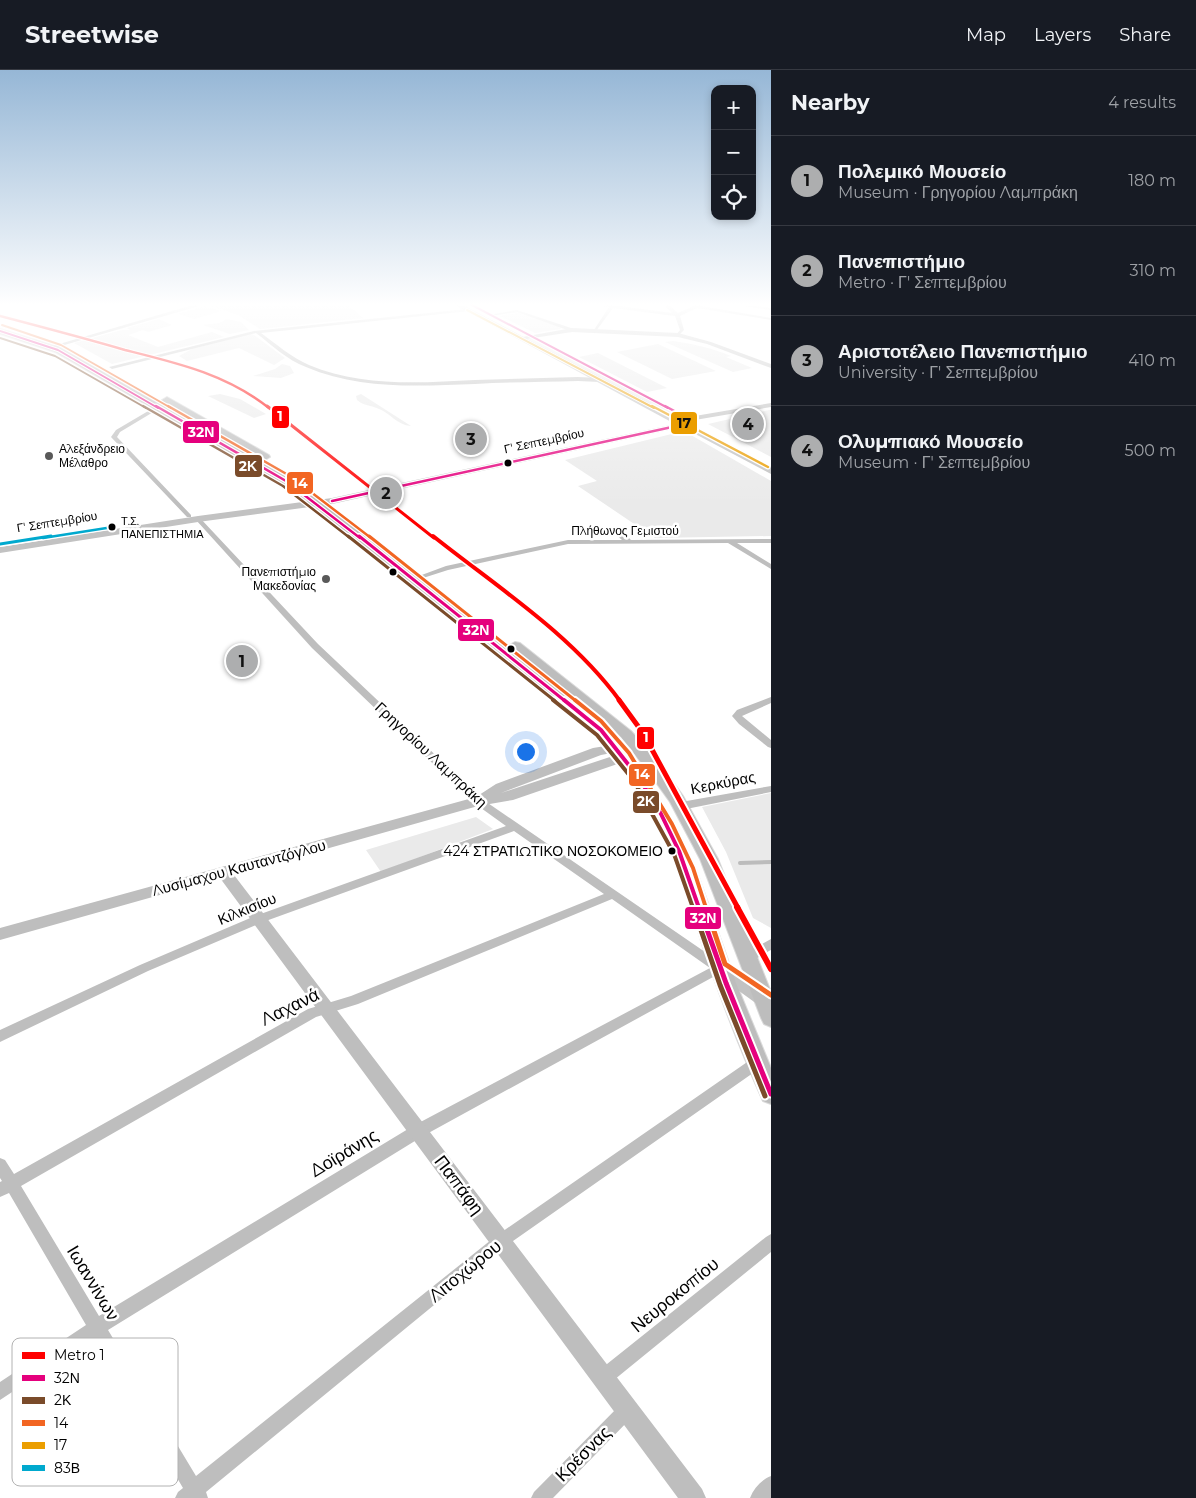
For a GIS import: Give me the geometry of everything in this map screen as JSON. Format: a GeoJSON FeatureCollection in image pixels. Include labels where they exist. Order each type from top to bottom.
{"type":"FeatureCollection","features":[{"type":"Feature","properties":{"kind":"main road"},"geometry":{"type":"LineString","coordinates":[[98,371],[157,408],[286,482],[322,500],[611,720],[636,745],[681,806],[709,859],[746,958],[767,1001],[771,1018]]}},
{"type":"Feature","properties":{"kind":"main road"},"geometry":{"type":"LineString","coordinates":[[116,371],[286,469],[591,721],[620,752],[655,806],[681,856],[720,968],[771,1094]]}},
{"type":"Feature","properties":{"kind":"main road"},"geometry":{"type":"LineString","coordinates":[[582,371],[686,422],[771,461]]}},
{"type":"Feature","properties":{"kind":"main road"},"geometry":{"type":"LineString","coordinates":[[594,371],[771,471]]}},
{"type":"Feature","properties":{"kind":"main road","name":"Γ' Σεπτεμβρίου"},"geometry":{"type":"LineString","coordinates":[[0,550],[22,544],[322,500],[686,422]]}},
{"type":"Feature","properties":{"kind":"main road","name":"Γ' Σεπτεμβρίου"},"geometry":{"type":"LineString","coordinates":[[0,544],[22,544]]}},
{"type":"Feature","properties":{"kind":"main road","name":"Γρηγορίου Λαμπράκη"},"geometry":{"type":"LineString","coordinates":[[720,968],[767,1001]]}},
{"type":"Feature","properties":{"kind":"street"},"geometry":{"type":"LineString","coordinates":[[321,371],[335,376],[365,382],[410,384],[600,380]]}},
{"type":"Feature","properties":{"kind":"street","name":"Γ' Σεπτεμβρίου"},"geometry":{"type":"LineString","coordinates":[[686,422],[771,405]]}},
{"type":"Feature","properties":{"kind":"street","name":"Γρηγορίου Λαμπράκη"},"geometry":{"type":"LineString","coordinates":[[157,408],[118,431],[114,438],[194,518],[315,646],[478,801],[513,827],[720,968]]}},
{"type":"Feature","properties":{"kind":"street"},"geometry":{"type":"LineString","coordinates":[[616,530],[629,542]]}},
{"type":"Feature","properties":{"kind":"street","name":"Πλήθωνος Γεμιστού"},"geometry":{"type":"LineString","coordinates":[[423,576],[467,563],[563,543],[771,541]]}},
{"type":"Feature","properties":{"kind":"street"},"geometry":{"type":"LineString","coordinates":[[730,542],[771,567]]}},
{"type":"Feature","properties":{"kind":"street"},"geometry":{"type":"LineString","coordinates":[[771,700],[740,712],[738,716],[742,722],[771,745]]}},
{"type":"Feature","properties":{"kind":"street","name":"Λυσίμαχου Καυταντζόγλου"},"geometry":{"type":"LineString","coordinates":[[0,934],[478,801],[501,787],[598,751],[620,752],[636,745]]}},
{"type":"Feature","properties":{"kind":"street","name":"Κερκύρας"},"geometry":{"type":"LineString","coordinates":[[681,806],[771,789]]}},
{"type":"Feature","properties":{"kind":"street","name":"Κιλκισίου"},"geometry":{"type":"LineString","coordinates":[[0,1036],[144,968],[259,919],[513,827]]}},
{"type":"Feature","properties":{"kind":"street","name":"Παπάφη"},"geometry":{"type":"LineString","coordinates":[[224,873],[694,1498]]}},
{"type":"Feature","properties":{"kind":"street","name":"Λαχανά"},"geometry":{"type":"LineString","coordinates":[[5,1187],[305,1017],[354,1000],[614,894]]}},
{"type":"Feature","properties":{"kind":"street"},"geometry":{"type":"LineString","coordinates":[[746,958],[771,944]]}},
{"type":"Feature","properties":{"kind":"street","name":"Δοϊράνης"},"geometry":{"type":"LineString","coordinates":[[81,1338],[418,1131],[720,968]]}},
{"type":"Feature","properties":{"kind":"street","name":"Λιτοχώρου"},"geometry":{"type":"LineString","coordinates":[[192,1495],[501,1241],[758,1062]]}},
{"type":"Feature","properties":{"kind":"street","name":"Ιωαννίνων"},"geometry":{"type":"LineString","coordinates":[[0,1165],[5,1187],[103,1338]]}},
{"type":"Feature","properties":{"kind":"street","name":"Νευροκοπίου"},"geometry":{"type":"LineString","coordinates":[[603,1378],[771,1242]]}},
{"type":"Feature","properties":{"kind":"street","name":"Δοϊράνης"},"geometry":{"type":"LineString","coordinates":[[0,1392],[12,1384]]}},
{"type":"Feature","properties":{"kind":"street","name":"Κρέσνας"},"geometry":{"type":"LineString","coordinates":[[540,1498],[627,1410]]}},
{"type":"Feature","properties":{"kind":"street","name":"Ιωαννίνων"},"geometry":{"type":"LineString","coordinates":[[178,1470],[192,1495]]}},
{"type":"Feature","properties":{"kind":"street"},"geometry":{"type":"LineString","coordinates":[[759,1498],[771,1486]]}},
{"type":"Feature","properties":{"kind":"shaded area"},"geometry":{"type":"Polygon","coordinates":[[[270,371],[293,371],[294,373],[281,378],[253,376],[270,371]]]}},
{"type":"Feature","properties":{"kind":"shaded area"},"geometry":{"type":"Polygon","coordinates":[[[587,371],[593,371],[680,416],[674,417],[587,371]]]}},
{"type":"Feature","properties":{"kind":"shaded area"},"geometry":{"type":"Polygon","coordinates":[[[606,371],[633,371],[667,388],[647,392],[606,371]]]}},
{"type":"Feature","properties":{"kind":"shaded area"},"geometry":{"type":"Polygon","coordinates":[[[655,371],[716,371],[672,379],[655,371]]]}},
{"type":"Feature","properties":{"kind":"shaded area"},"geometry":{"type":"Polygon","coordinates":[[[220,394],[240,399],[266,414],[254,418],[208,396],[220,394]]]}},
{"type":"Feature","properties":{"kind":"shaded area"},"geometry":{"type":"Polygon","coordinates":[[[361,394],[411,426],[398,421],[383,411],[360,402],[356,396],[361,394]]]}},
{"type":"Feature","properties":{"kind":"shaded area"},"geometry":{"type":"Polygon","coordinates":[[[769,410],[771,410],[771,457],[708,424],[769,410]]]}},
{"type":"Feature","properties":{"kind":"shaded area"},"geometry":{"type":"Polygon","coordinates":[[[684,431],[771,481],[771,536],[655,538],[578,486],[597,481],[565,460],[684,431]]]}},
{"type":"Feature","properties":{"kind":"shaded area"},"geometry":{"type":"Polygon","coordinates":[[[771,793],[771,928],[753,918],[726,852],[702,807],[771,793]]]}},
{"type":"Feature","properties":{"kind":"shaded area"},"geometry":{"type":"Polygon","coordinates":[[[476,817],[493,829],[381,872],[366,850],[476,817]]]}},
{"type":"Feature","properties":{"kind":"waterway"},"geometry":{"type":"LineString","coordinates":[[740,863],[771,862]]}},
{"type":"Feature","properties":{"kind":"metro line","name":"1"},"geometry":{"type":"LineString","coordinates":[[201,371],[226,380],[254,396],[561,637],[605,681],[643,733],[771,969]]}},
{"type":"Feature","properties":{"kind":"transit line","name":"2Κ"},"geometry":{"type":"LineString","coordinates":[[81,371],[283,486],[597,735],[634,781],[674,854],[720,985],[765,1096]]}},
{"type":"Feature","properties":{"kind":"transit line","name":"32Ν"},"geometry":{"type":"LineString","coordinates":[[94,371],[286,481],[312,499],[601,730],[639,778],[661,814],[679,851],[726,983],[771,1094]]}},
{"type":"Feature","properties":{"kind":"transit line","name":"14"},"geometry":{"type":"LineString","coordinates":[[106,371],[290,476],[316,494],[601,721],[629,753],[672,824],[693,868],[725,964],[771,995]]}},
{"type":"Feature","properties":{"kind":"transit line","name":"17"},"geometry":{"type":"LineString","coordinates":[[583,371],[768,467]]}},
{"type":"Feature","properties":{"kind":"transit line","name":"32Ν"},"geometry":{"type":"LineString","coordinates":[[597,371],[695,422]]}},
{"type":"Feature","properties":{"kind":"transit line","name":"32Ν"},"geometry":{"type":"LineString","coordinates":[[332,501],[695,422]]}},
{"type":"Feature","properties":{"kind":"transit line","name":"83Β"},"geometry":{"type":"LineString","coordinates":[[0,544],[113,527]]}},
{"type":"Feature","properties":{"kind":"place","name":"Ολυμπιακό Μουσείο"},"geometry":{"type":"Point","coordinates":[748,424]}},
{"type":"Feature","properties":{"kind":"place","name":"Αριστοτέλειο Πανεπιστήμιο"},"geometry":{"type":"Point","coordinates":[471,439]}},
{"type":"Feature","properties":{"kind":"place","name":"Αλεξάνδρειο Μέλαθρο"},"geometry":{"type":"Point","coordinates":[49,456]}},
{"type":"Feature","properties":{"kind":"place","name":"Πανεπιστήμιο"},"geometry":{"type":"Point","coordinates":[386,493]}},
{"type":"Feature","properties":{"kind":"place","name":"Τ.Σ. ΠΑΝΕΠΙΣΤΗΜΙΑ"},"geometry":{"type":"Point","coordinates":[112,527]}},
{"type":"Feature","properties":{"kind":"place","name":"Πανεπιστήμιο Μακεδονίας"},"geometry":{"type":"Point","coordinates":[326,579]}},
{"type":"Feature","properties":{"kind":"place","name":"Πολεμικό Μουσείο"},"geometry":{"type":"Point","coordinates":[242,661]}},
{"type":"Feature","properties":{"kind":"place","name":"424 ΣΤΡΑΤΙΩΤΙΚΟ ΝΟΣΟΚΟΜΕΙΟ"},"geometry":{"type":"Point","coordinates":[672,851]}}]}
